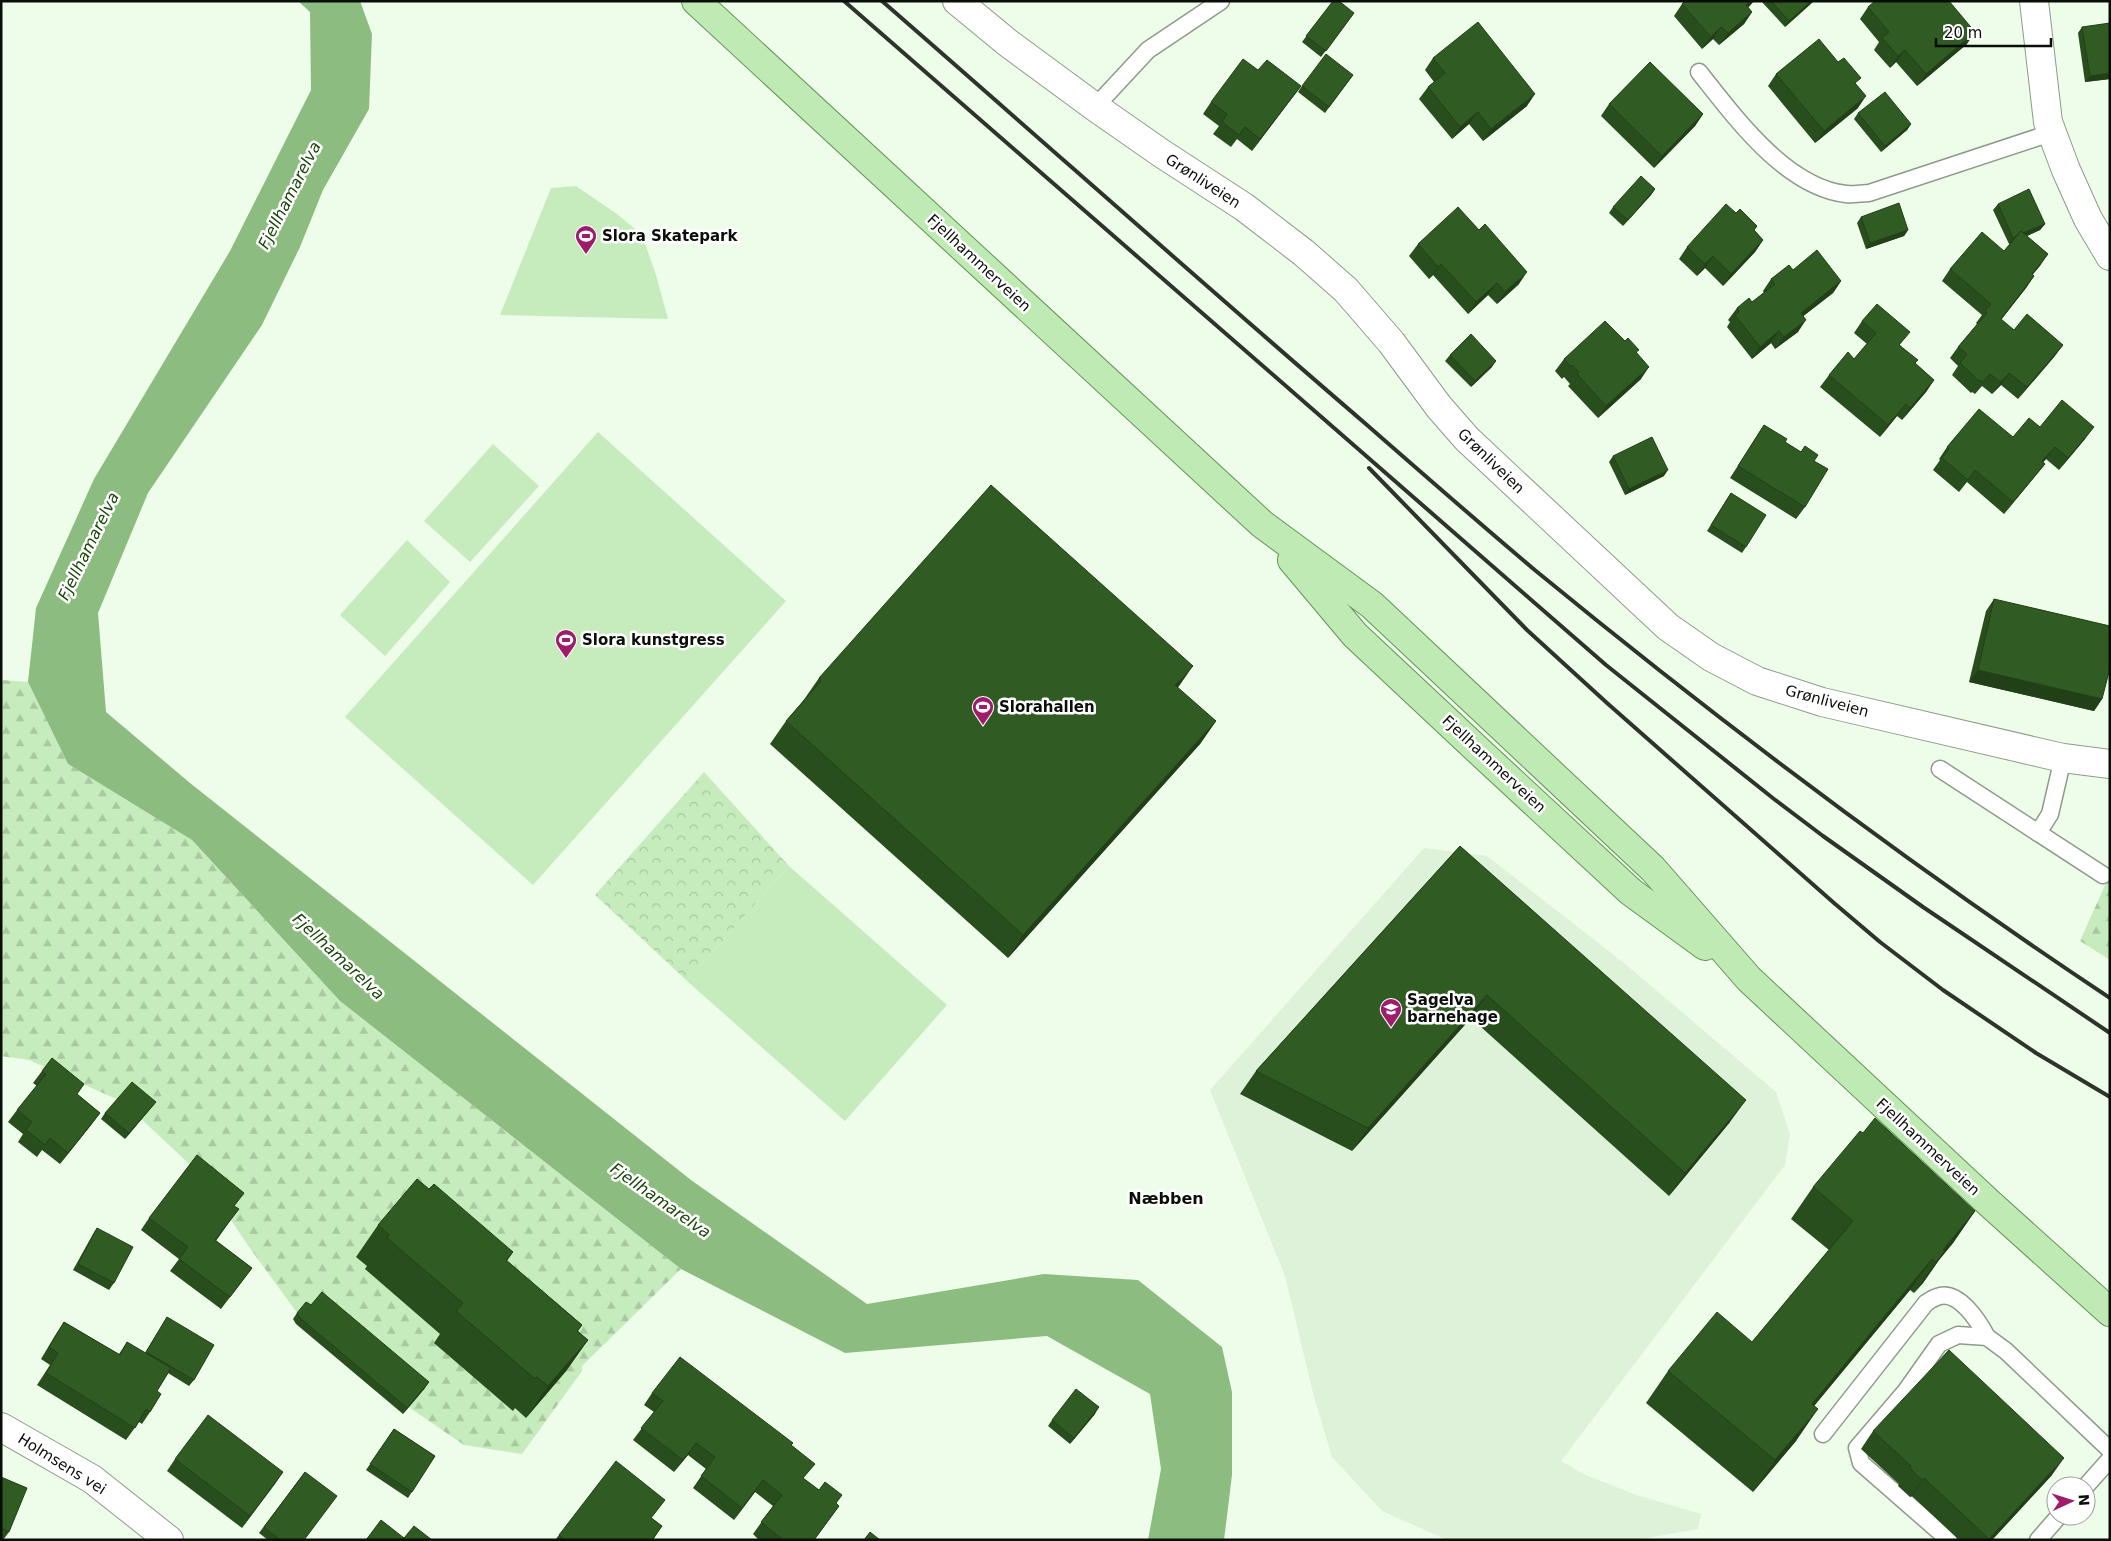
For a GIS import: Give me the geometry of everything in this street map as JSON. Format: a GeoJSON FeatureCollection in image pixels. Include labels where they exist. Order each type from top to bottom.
{"type":"FeatureCollection","features":[{"type":"Feature","properties":{"kind":"main road","name":"Fjellhammerveien"},"geometry":{"type":"LineString","coordinates":[[696,1],[1262,524],[1372,605],[1653,870],[1749,979],[1980,1196],[2110,1312]]}},
{"type":"Feature","properties":{"kind":"street","name":"Grønliveien"},"geometry":{"type":"LineString","coordinates":[[957,1],[1008,43],[1095,107],[1161,154],[1244,207],[1304,253],[1346,290],[1391,342],[1439,407],[1467,439],[1668,627],[1711,657],[1757,681],[1822,702],[2063,758],[2110,764]]}},
{"type":"Feature","properties":{"kind":"street"},"geometry":{"type":"LineString","coordinates":[[2034,1],[2043,90],[2051,133],[2088,219],[2110,256]]}},
{"type":"Feature","properties":{"kind":"street","name":"Holmsens vei"},"geometry":{"type":"LineString","coordinates":[[1,1426],[92,1479],[169,1540]]}},
{"type":"Feature","properties":{"kind":"lane"},"geometry":{"type":"LineString","coordinates":[[1095,107],[1148,50],[1221,1]]}},
{"type":"Feature","properties":{"kind":"lane"},"geometry":{"type":"LineString","coordinates":[[1699,72],[1744,127],[1786,167],[1820,187],[1846,194],[1869,193],[2051,133]]}},
{"type":"Feature","properties":{"kind":"lane"},"geometry":{"type":"LineString","coordinates":[[2038,833],[2050,814],[2063,758]]}},
{"type":"Feature","properties":{"kind":"lane"},"geometry":{"type":"LineString","coordinates":[[1940,769],[2103,875]]}},
{"type":"Feature","properties":{"kind":"lane"},"geometry":{"type":"LineString","coordinates":[[1824,1434],[1926,1303],[1938,1296],[1954,1297],[1976,1316],[1987,1337],[2006,1351],[2110,1450]]}},
{"type":"Feature","properties":{"kind":"lane"},"geometry":{"type":"LineString","coordinates":[[1949,1540],[1861,1463],[1856,1448],[1905,1392],[1939,1344],[1958,1334],[1987,1337]]}},
{"type":"Feature","properties":{"kind":"lane"},"geometry":{"type":"LineString","coordinates":[[2095,1476],[2110,1459]]}},
{"type":"Feature","properties":{"kind":"lane"},"geometry":{"type":"LineString","coordinates":[[2038,1540],[2050,1526]]}},
{"type":"Feature","properties":{"kind":"shaded area"},"geometry":{"type":"Polygon","coordinates":[[[1424,848],[1487,856],[1624,963],[1776,1092],[1790,1134],[1785,1165],[1561,1461],[1588,1476],[1637,1495],[1701,1514],[1698,1529],[1636,1540],[1447,1540],[1382,1511],[1332,1457],[1314,1397],[1285,1276],[1210,1090],[1424,848]]]}},
{"type":"Feature","properties":{"kind":"green space","name":"Slora Skatepark"},"geometry":{"type":"Polygon","coordinates":[[[576,186],[617,214],[642,235],[656,275],[668,319],[500,315],[551,188],[576,186]]]}},
{"type":"Feature","properties":{"kind":"green space","name":"Slora kunstgress"},"geometry":{"type":"Polygon","coordinates":[[[598,432],[786,601],[533,885],[345,717],[598,432]]]}},
{"type":"Feature","properties":{"kind":"green space"},"geometry":{"type":"Polygon","coordinates":[[[493,444],[539,486],[470,562],[424,521],[493,444]]]}},
{"type":"Feature","properties":{"kind":"green space"},"geometry":{"type":"Polygon","coordinates":[[[407,540],[450,582],[385,656],[340,615],[407,540]]]}},
{"type":"Feature","properties":{"kind":"green space"},"geometry":{"type":"Polygon","coordinates":[[[1,680],[28,682],[68,764],[192,840],[340,1001],[681,1269],[582,1366],[582,1371],[522,1454],[464,1445],[369,1380],[298,1314],[249,1247],[200,1174],[123,1102],[29,1060],[1,1056],[1,680]]]}},
{"type":"Feature","properties":{"kind":"green space"},"geometry":{"type":"Polygon","coordinates":[[[704,772],[789,866],[687,981],[595,895],[704,772]]]}},
{"type":"Feature","properties":{"kind":"green space"},"geometry":{"type":"Polygon","coordinates":[[[789,866],[947,1005],[845,1121],[687,981],[789,866]]]}},
{"type":"Feature","properties":{"kind":"green space"},"geometry":{"type":"Polygon","coordinates":[[[2110,874],[2110,960],[2080,941],[2110,874]]]}},
{"type":"Feature","properties":{"kind":"water","name":"Fjellhamarelva"},"geometry":{"type":"Polygon","coordinates":[[[298,1],[360,1],[372,34],[369,109],[323,190],[300,247],[262,325],[148,493],[98,613],[106,712],[190,783],[691,1180],[867,1304],[1044,1274],[1138,1280],[1222,1347],[1232,1392],[1232,1475],[1224,1540],[1148,1540],[1161,1469],[1150,1394],[1047,1336],[845,1353],[681,1269],[340,1001],[192,840],[68,764],[28,682],[36,608],[94,479],[230,251],[311,90],[310,12],[298,1]]]}},
{"type":"Feature","properties":{"kind":"building"},"geometry":{"type":"Polygon","coordinates":[[[1333,1],[1339,1],[1354,13],[1326,51],[1306,36],[1333,1]]]}},
{"type":"Feature","properties":{"kind":"building"},"geometry":{"type":"Polygon","coordinates":[[[1685,1],[1751,1],[1746,5],[1752,12],[1728,33],[1721,27],[1711,37],[1682,4],[1685,1]]]}},
{"type":"Feature","properties":{"kind":"building"},"geometry":{"type":"Polygon","coordinates":[[[1771,1],[1811,1],[1789,21],[1771,1]]]}},
{"type":"Feature","properties":{"kind":"building"},"geometry":{"type":"Polygon","coordinates":[[[1875,1],[1949,1],[1975,32],[1926,74],[1905,50],[1898,56],[1882,38],[1889,32],[1868,7],[1875,1]]]}},
{"type":"Feature","properties":{"kind":"building"},"geometry":{"type":"Polygon","coordinates":[[[1478,22],[1535,94],[1491,129],[1478,112],[1460,127],[1428,87],[1445,73],[1433,58],[1478,22]]]}},
{"type":"Feature","properties":{"kind":"building"},"geometry":{"type":"Polygon","coordinates":[[[2110,23],[2110,73],[2090,76],[2082,27],[2110,23]]]}},
{"type":"Feature","properties":{"kind":"building"},"geometry":{"type":"Polygon","coordinates":[[[1819,39],[1838,62],[1844,58],[1861,78],[1855,83],[1866,96],[1824,131],[1776,74],[1819,39]]]}},
{"type":"Feature","properties":{"kind":"building"},"geometry":{"type":"Polygon","coordinates":[[[1326,54],[1353,75],[1329,107],[1302,86],[1326,54]]]}},
{"type":"Feature","properties":{"kind":"building"},"geometry":{"type":"Polygon","coordinates":[[[1243,59],[1258,70],[1267,60],[1301,86],[1260,139],[1245,127],[1239,135],[1222,122],[1227,114],[1211,102],[1243,59]]]}},
{"type":"Feature","properties":{"kind":"building"},"geometry":{"type":"Polygon","coordinates":[[[1650,62],[1703,114],[1662,156],[1609,104],[1650,62]]]}},
{"type":"Feature","properties":{"kind":"building"},"geometry":{"type":"Polygon","coordinates":[[[1885,92],[1911,124],[1885,146],[1858,113],[1885,92]]]}},
{"type":"Feature","properties":{"kind":"building"},"geometry":{"type":"Polygon","coordinates":[[[1641,176],[1655,189],[1628,220],[1613,207],[1641,176]]]}},
{"type":"Feature","properties":{"kind":"building"},"geometry":{"type":"Polygon","coordinates":[[[2029,189],[2045,224],[2023,233],[2021,231],[2013,238],[1998,204],[2029,189]]]}},
{"type":"Feature","properties":{"kind":"building"},"geometry":{"type":"Polygon","coordinates":[[[1899,203],[1908,230],[1870,243],[1861,217],[1899,203]]]}},
{"type":"Feature","properties":{"kind":"building"},"geometry":{"type":"Polygon","coordinates":[[[1726,204],[1736,213],[1740,209],[1757,226],[1754,230],[1763,240],[1731,274],[1713,256],[1705,264],[1687,247],[1726,204]]]}},
{"type":"Feature","properties":{"kind":"building"},"geometry":{"type":"Polygon","coordinates":[[[1458,207],[1479,230],[1485,224],[1527,272],[1505,292],[1497,283],[1476,302],[1441,264],[1438,267],[1418,244],[1458,207]]]}},
{"type":"Feature","properties":{"kind":"building"},"geometry":{"type":"Polygon","coordinates":[[[2021,231],[2048,254],[2032,274],[2034,276],[2001,319],[2014,330],[2027,314],[2063,345],[2027,387],[2009,373],[2001,382],[1990,374],[1983,382],[1979,381],[1960,363],[1967,354],[1958,347],[1987,313],[1985,311],[1991,304],[1950,269],[1982,232],[2004,251],[2021,231]]]}},
{"type":"Feature","properties":{"kind":"building"},"geometry":{"type":"Polygon","coordinates":[[[1817,250],[1841,281],[1801,313],[1806,320],[1784,337],[1779,331],[1760,347],[1735,315],[1739,312],[1737,308],[1749,298],[1752,302],[1775,284],[1771,279],[1789,265],[1793,270],[1817,250]]]}},
{"type":"Feature","properties":{"kind":"building"},"geometry":{"type":"Polygon","coordinates":[[[1877,304],[1910,332],[1899,345],[1918,360],[1915,363],[1934,380],[1910,408],[1906,404],[1888,425],[1829,375],[1848,352],[1854,359],[1876,333],[1862,321],[1877,304]]]}},
{"type":"Feature","properties":{"kind":"building"},"geometry":{"type":"Polygon","coordinates":[[[1605,321],[1625,341],[1628,338],[1639,350],[1636,352],[1649,367],[1606,406],[1577,374],[1579,372],[1564,359],[1605,321]]]}},
{"type":"Feature","properties":{"kind":"building"},"geometry":{"type":"Polygon","coordinates":[[[1471,334],[1496,361],[1475,381],[1450,355],[1471,334]]]}},
{"type":"Feature","properties":{"kind":"building"},"geometry":{"type":"Polygon","coordinates":[[[2062,400],[2094,427],[2068,458],[2055,447],[2042,461],[2045,464],[2013,502],[1975,470],[1968,480],[1942,458],[1949,449],[1947,447],[1979,409],[2013,437],[2029,418],[2040,427],[2062,400]]]}},
{"type":"Feature","properties":{"kind":"building"},"geometry":{"type":"Polygon","coordinates":[[[1764,425],[1787,439],[1785,442],[1801,452],[1805,446],[1818,455],[1814,461],[1828,469],[1805,507],[1738,466],[1764,425]]]}},
{"type":"Feature","properties":{"kind":"building"},"geometry":{"type":"Polygon","coordinates":[[[1652,437],[1668,470],[1629,489],[1613,456],[1652,437]]]}},
{"type":"Feature","properties":{"kind":"building","name":"Slorahallen"},"geometry":{"type":"Polygon","coordinates":[[[991,485],[1193,666],[1175,685],[1216,721],[1023,935],[786,721],[821,681],[819,678],[991,485]]]}},
{"type":"Feature","properties":{"kind":"building"},"geometry":{"type":"Polygon","coordinates":[[[1731,493],[1766,515],[1746,547],[1711,525],[1731,493]]]}},
{"type":"Feature","properties":{"kind":"building"},"geometry":{"type":"Polygon","coordinates":[[[1994,599],[2110,626],[2110,668],[2102,699],[1978,670],[1994,599]]]}},
{"type":"Feature","properties":{"kind":"building"},"geometry":{"type":"Polygon","coordinates":[[[1460,846],[1746,1100],[1685,1173],[1487,995],[1368,1128],[1256,1071],[1460,846]]]}},
{"type":"Feature","properties":{"kind":"building"},"geometry":{"type":"Polygon","coordinates":[[[52,1058],[84,1084],[77,1094],[100,1113],[68,1153],[50,1138],[45,1145],[26,1130],[32,1122],[17,1110],[46,1074],[42,1071],[52,1058]]]}},
{"type":"Feature","properties":{"kind":"building"},"geometry":{"type":"Polygon","coordinates":[[[132,1082],[156,1102],[129,1133],[105,1113],[132,1082]]]}},
{"type":"Feature","properties":{"kind":"building"},"geometry":{"type":"Polygon","coordinates":[[[1875,1118],[1975,1211],[1943,1250],[1945,1251],[1936,1262],[1932,1259],[1812,1404],[1818,1409],[1775,1460],[1668,1371],[1717,1312],[1752,1342],[1853,1221],[1813,1187],[1860,1131],[1863,1133],[1875,1118]]]}},
{"type":"Feature","properties":{"kind":"building"},"geometry":{"type":"Polygon","coordinates":[[[197,1155],[244,1193],[234,1206],[239,1209],[215,1240],[252,1268],[230,1297],[179,1259],[188,1247],[149,1218],[197,1155]]]}},
{"type":"Feature","properties":{"kind":"building"},"geometry":{"type":"Polygon","coordinates":[[[417,1179],[429,1189],[434,1184],[513,1252],[506,1260],[582,1325],[577,1331],[588,1340],[548,1386],[537,1377],[535,1379],[456,1311],[463,1303],[387,1238],[389,1235],[378,1225],[417,1179]]]}},
{"type":"Feature","properties":{"kind":"building"},"geometry":{"type":"Polygon","coordinates":[[[97,1228],[133,1247],[114,1283],[78,1264],[97,1228]]]}},
{"type":"Feature","properties":{"kind":"building"},"geometry":{"type":"Polygon","coordinates":[[[322,1292],[429,1382],[407,1408],[300,1318],[297,1313],[306,1302],[311,1305],[322,1292]]]}},
{"type":"Feature","properties":{"kind":"building"},"geometry":{"type":"Polygon","coordinates":[[[167,1317],[214,1345],[194,1380],[146,1352],[167,1317]]]}},
{"type":"Feature","properties":{"kind":"building"},"geometry":{"type":"Polygon","coordinates":[[[64,1322],[120,1355],[127,1342],[171,1368],[157,1391],[161,1394],[150,1412],[146,1409],[135,1428],[46,1373],[58,1353],[49,1347],[64,1322]]]}},
{"type":"Feature","properties":{"kind":"building"},"geometry":{"type":"Polygon","coordinates":[[[1949,1350],[2064,1458],[1989,1539],[1924,1478],[1922,1480],[1910,1468],[1911,1466],[1873,1431],[1949,1350]]]}},
{"type":"Feature","properties":{"kind":"building"},"geometry":{"type":"Polygon","coordinates":[[[680,1357],[793,1443],[791,1445],[815,1464],[803,1478],[819,1490],[825,1482],[842,1495],[836,1503],[839,1506],[814,1540],[783,1540],[761,1522],[782,1495],[763,1480],[742,1508],[701,1476],[715,1457],[696,1443],[683,1460],[641,1428],[663,1401],[652,1393],[680,1357]]]}},
{"type":"Feature","properties":{"kind":"building"},"geometry":{"type":"Polygon","coordinates":[[[1076,1389],[1099,1407],[1074,1438],[1052,1420],[1076,1389]]]}},
{"type":"Feature","properties":{"kind":"building"},"geometry":{"type":"Polygon","coordinates":[[[208,1415],[283,1472],[250,1516],[175,1459],[208,1415]]]}},
{"type":"Feature","properties":{"kind":"building"},"geometry":{"type":"Polygon","coordinates":[[[394,1429],[435,1456],[412,1492],[370,1464],[394,1429]]]}},
{"type":"Feature","properties":{"kind":"building"},"geometry":{"type":"Polygon","coordinates":[[[616,1461],[665,1500],[651,1518],[662,1526],[652,1540],[565,1540],[559,1535],[616,1461]]]}},
{"type":"Feature","properties":{"kind":"building"},"geometry":{"type":"Polygon","coordinates":[[[305,1472],[337,1496],[304,1540],[280,1540],[264,1527],[305,1472]]]}},
{"type":"Feature","properties":{"kind":"building"},"geometry":{"type":"Polygon","coordinates":[[[1,1477],[27,1488],[9,1532],[1,1528],[1,1477]]]}},
{"type":"Feature","properties":{"kind":"building"},"geometry":{"type":"Polygon","coordinates":[[[381,1520],[404,1538],[414,1526],[432,1540],[366,1540],[381,1520]]]}},
{"type":"Feature","properties":{"kind":"building"},"geometry":{"type":"Polygon","coordinates":[[[870,1532],[880,1540],[864,1540],[870,1532]]]}},
{"type":"Feature","properties":{"kind":"railway"},"geometry":{"type":"LineString","coordinates":[[844,1],[1606,665],[1823,836],[1923,907],[2110,1033]]}},
{"type":"Feature","properties":{"kind":"railway"},"geometry":{"type":"LineString","coordinates":[[882,1],[1245,320],[1536,571],[1675,683],[1817,792],[1962,897],[2110,998]]}},
{"type":"Feature","properties":{"kind":"railway"},"geometry":{"type":"LineString","coordinates":[[1369,468],[1527,630],[1834,903],[1880,942],[1943,990],[2036,1053],[2110,1097]]}},
{"type":"Feature","properties":{"kind":"place","name":"Slora Skatepark"},"geometry":{"type":"Point","coordinates":[586,255]}},
{"type":"Feature","properties":{"kind":"place","name":"Slora kunstgress"},"geometry":{"type":"Point","coordinates":[566,659]}},
{"type":"Feature","properties":{"kind":"place","name":"Slorahallen"},"geometry":{"type":"Point","coordinates":[983,726]}},
{"type":"Feature","properties":{"kind":"place","name":"Sagelva barnehage"},"geometry":{"type":"Point","coordinates":[1391,1028]}},
{"type":"Feature","properties":{"kind":"district","name":"Næbben"},"geometry":{"type":"Point","coordinates":[1166,1198]}}]}
